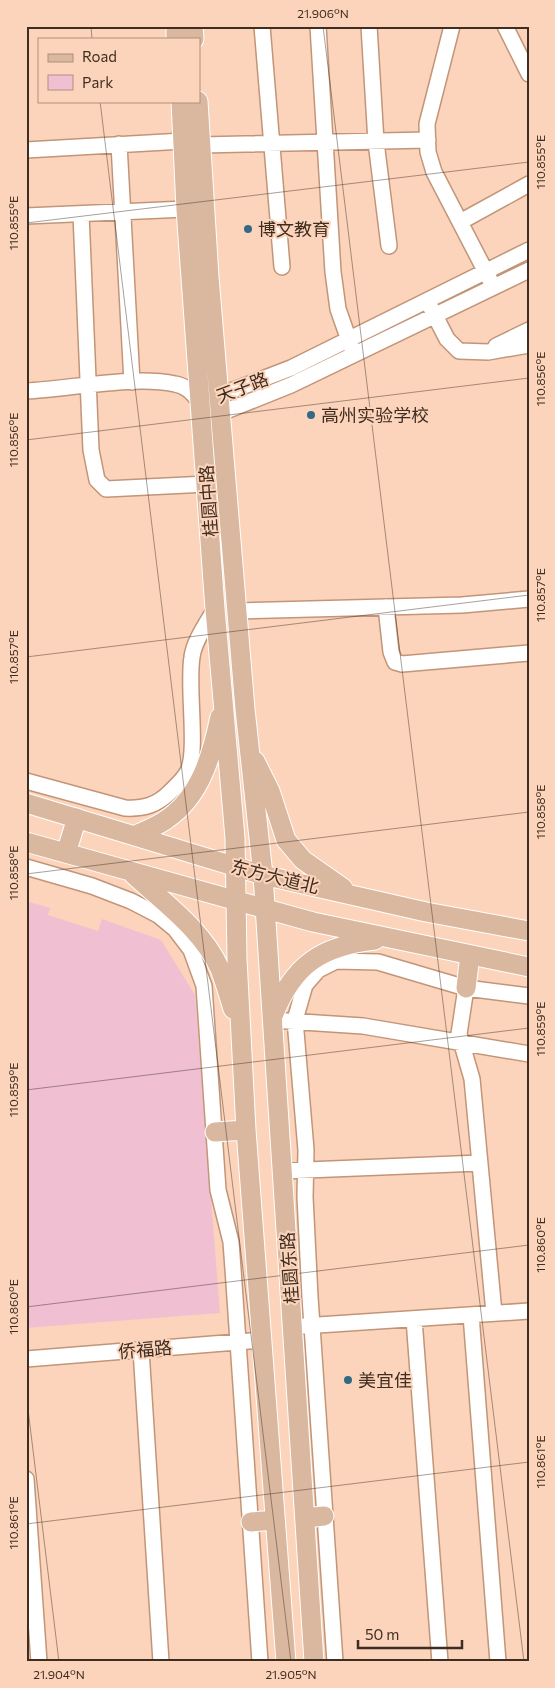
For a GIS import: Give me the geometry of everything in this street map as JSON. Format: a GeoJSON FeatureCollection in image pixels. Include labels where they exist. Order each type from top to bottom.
{"type":"FeatureCollection","features":[{"type":"Feature","properties":{"kind":"main road","name":"桂圆中路"},"geometry":{"type":"LineString","coordinates":[[181,102],[192,143],[220,404],[249,750],[263,875]]}},
{"type":"Feature","properties":{"kind":"main road","name":"桂圆中路"},"geometry":{"type":"LineString","coordinates":[[198,102],[186,210],[215,609],[224,696],[236,867],[236,901]]}},
{"type":"Feature","properties":{"kind":"main road"},"geometry":{"type":"LineString","coordinates":[[136,835],[168,819],[189,798],[206,768],[224,696]]}},
{"type":"Feature","properties":{"kind":"main road"},"geometry":{"type":"LineString","coordinates":[[249,750],[270,791],[286,840],[303,860],[323,876],[357,896]]}},
{"type":"Feature","properties":{"kind":"main road","name":"东方大道北"},"geometry":{"type":"LineString","coordinates":[[26,803],[263,875],[426,912],[529,931]]}},
{"type":"Feature","properties":{"kind":"main road"},"geometry":{"type":"LineString","coordinates":[[66,853],[77,818]]}},
{"type":"Feature","properties":{"kind":"main road","name":"东方大道北"},"geometry":{"type":"LineString","coordinates":[[26,842],[264,908],[386,938],[529,967]]}},
{"type":"Feature","properties":{"kind":"main road"},"geometry":{"type":"LineString","coordinates":[[130,871],[175,911],[202,941],[219,968],[241,1034]]}},
{"type":"Feature","properties":{"kind":"main road","name":"桂圆东路"},"geometry":{"type":"LineString","coordinates":[[263,875],[282,1171],[303,1326],[305,1518],[314,1662]]}},
{"type":"Feature","properties":{"kind":"main road","name":"桂圆东路"},"geometry":{"type":"LineString","coordinates":[[236,901],[246,1130],[286,1662]]}},
{"type":"Feature","properties":{"kind":"main road"},"geometry":{"type":"LineString","coordinates":[[272,1020],[284,992],[297,971],[314,956],[358,942],[386,938]]}},
{"type":"Feature","properties":{"kind":"main road"},"geometry":{"type":"LineString","coordinates":[[466,988],[470,955]]}},
{"type":"Feature","properties":{"kind":"main road"},"geometry":{"type":"LineString","coordinates":[[215,1132],[246,1130]]}},
{"type":"Feature","properties":{"kind":"main road"},"geometry":{"type":"LineString","coordinates":[[305,1518],[324,1516]]}},
{"type":"Feature","properties":{"kind":"main road"},"geometry":{"type":"LineString","coordinates":[[251,1522],[276,1520]]}},
{"type":"Feature","properties":{"kind":"street"},"geometry":{"type":"LineString","coordinates":[[262,26],[282,267]]}},
{"type":"Feature","properties":{"kind":"street"},"geometry":{"type":"LineString","coordinates":[[318,26],[338,309],[347,340],[354,355]]}},
{"type":"Feature","properties":{"kind":"street"},"geometry":{"type":"LineString","coordinates":[[368,26],[376,142],[389,246]]}},
{"type":"Feature","properties":{"kind":"street"},"geometry":{"type":"LineString","coordinates":[[452,26],[429,116],[428,152],[434,172],[494,287]]}},
{"type":"Feature","properties":{"kind":"street"},"geometry":{"type":"LineString","coordinates":[[505,26],[529,74]]}},
{"type":"Feature","properties":{"kind":"street"},"geometry":{"type":"LineString","coordinates":[[26,150],[119,144],[272,145],[428,140]]}},
{"type":"Feature","properties":{"kind":"street"},"geometry":{"type":"LineString","coordinates":[[119,144],[132,382]]}},
{"type":"Feature","properties":{"kind":"street"},"geometry":{"type":"LineString","coordinates":[[460,222],[529,184]]}},
{"type":"Feature","properties":{"kind":"street"},"geometry":{"type":"LineString","coordinates":[[26,216],[186,210]]}},
{"type":"Feature","properties":{"kind":"street"},"geometry":{"type":"LineString","coordinates":[[81,214],[88,386],[94,470],[100,485],[106,489],[206,484]]}},
{"type":"Feature","properties":{"kind":"street","name":"天子路"},"geometry":{"type":"LineString","coordinates":[[201,406],[212,412],[220,404],[290,368],[529,250]]}},
{"type":"Feature","properties":{"kind":"street","name":"天子路"},"geometry":{"type":"LineString","coordinates":[[220,404],[291,385],[529,270]]}},
{"type":"Feature","properties":{"kind":"street"},"geometry":{"type":"LineString","coordinates":[[427,300],[452,347],[459,351],[488,352],[529,345]]}},
{"type":"Feature","properties":{"kind":"street"},"geometry":{"type":"LineString","coordinates":[[488,352],[494,347],[529,330]]}},
{"type":"Feature","properties":{"kind":"street"},"geometry":{"type":"LineString","coordinates":[[26,391],[132,382],[176,384],[188,389],[201,406]]}},
{"type":"Feature","properties":{"kind":"street"},"geometry":{"type":"LineString","coordinates":[[238,611],[462,605],[529,599]]}},
{"type":"Feature","properties":{"kind":"street"},"geometry":{"type":"LineString","coordinates":[[386,607],[391,652],[395,662],[402,664],[529,653]]}},
{"type":"Feature","properties":{"kind":"street"},"geometry":{"type":"LineString","coordinates":[[26,782],[126,808],[140,809],[156,804],[165,798],[187,772],[192,759],[190,677],[192,655],[215,609]]}},
{"type":"Feature","properties":{"kind":"street"},"geometry":{"type":"LineString","coordinates":[[26,867],[92,886],[131,901],[163,920],[174,929],[191,950],[204,986],[218,1190],[231,1242],[260,1662]]}},
{"type":"Feature","properties":{"kind":"street"},"geometry":{"type":"LineString","coordinates":[[335,1662],[324,1516],[303,1326],[306,1172],[295,1020],[305,985],[318,970],[336,961],[378,962],[466,988],[529,996]]}},
{"type":"Feature","properties":{"kind":"street"},"geometry":{"type":"LineString","coordinates":[[466,988],[460,1020],[460,1043],[467,1055],[472,1079],[494,1313]]}},
{"type":"Feature","properties":{"kind":"street"},"geometry":{"type":"LineString","coordinates":[[272,1020],[295,1020],[363,1026],[529,1054]]}},
{"type":"Feature","properties":{"kind":"street"},"geometry":{"type":"LineString","coordinates":[[282,1171],[306,1172],[480,1163]]}},
{"type":"Feature","properties":{"kind":"street"},"geometry":{"type":"LineString","coordinates":[[303,1326],[529,1310]]}},
{"type":"Feature","properties":{"kind":"street"},"geometry":{"type":"LineString","coordinates":[[471,1315],[498,1662]]}},
{"type":"Feature","properties":{"kind":"street"},"geometry":{"type":"LineString","coordinates":[[414,1319],[440,1662]]}},
{"type":"Feature","properties":{"kind":"street","name":"侨福路"},"geometry":{"type":"LineString","coordinates":[[26,1359],[263,1340]]}},
{"type":"Feature","properties":{"kind":"street"},"geometry":{"type":"LineString","coordinates":[[141,1350],[161,1662]]}},
{"type":"Feature","properties":{"kind":"street"},"geometry":{"type":"LineString","coordinates":[[26,1479],[39,1662]]}},
{"type":"Feature","properties":{"kind":"green space"},"geometry":{"type":"Polygon","coordinates":[[[26,901],[50,908],[48,915],[98,931],[102,919],[161,940],[195,995],[220,1313],[26,1328],[26,901]]]}},
{"type":"Feature","properties":{"kind":"place","name":"博文教育"},"geometry":{"type":"Point","coordinates":[248,229]}},
{"type":"Feature","properties":{"kind":"place","name":"高州实验学校"},"geometry":{"type":"Point","coordinates":[311,415]}},
{"type":"Feature","properties":{"kind":"place","name":"美宜佳"},"geometry":{"type":"Point","coordinates":[348,1380]}}]}
